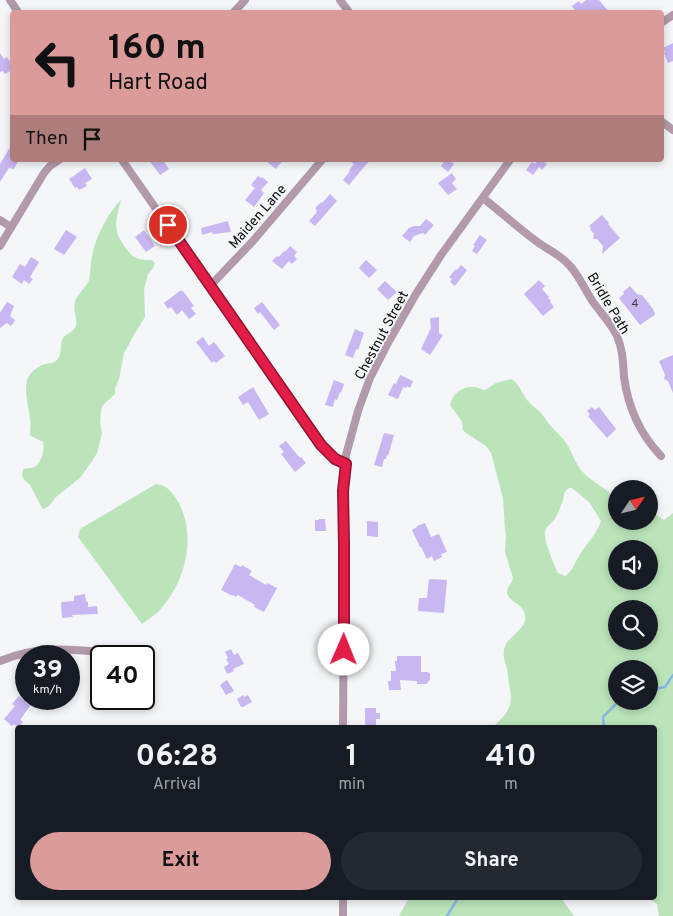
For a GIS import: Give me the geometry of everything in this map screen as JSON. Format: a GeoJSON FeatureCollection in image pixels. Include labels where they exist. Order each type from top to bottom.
{"type":"FeatureCollection","features":[{"type":"Feature","properties":{"kind":"street"},"geometry":{"type":"LineString","coordinates":[[236,10],[245,0]]}},
{"type":"Feature","properties":{"kind":"street"},"geometry":{"type":"LineString","coordinates":[[0,246],[44,173],[56,162]]}},
{"type":"Feature","properties":{"kind":"street"},"geometry":{"type":"LineString","coordinates":[[123,162],[321,445],[335,459],[346,464]]}},
{"type":"Feature","properties":{"kind":"street","name":"Maiden Lane"},"geometry":{"type":"LineString","coordinates":[[210,286],[253,241],[320,162]]}},
{"type":"Feature","properties":{"kind":"street","name":"Chestnut Street"},"geometry":{"type":"LineString","coordinates":[[343,725],[343,491],[346,455],[356,420],[370,378],[388,340],[441,255],[509,162]]}},
{"type":"Feature","properties":{"kind":"street","name":"Bridle Path"},"geometry":{"type":"LineString","coordinates":[[483,198],[537,242],[562,258],[579,277],[589,296],[616,334],[622,352],[626,390],[634,415],[649,443],[661,456]]}},
{"type":"Feature","properties":{"kind":"street"},"geometry":{"type":"LineString","coordinates":[[0,220],[11,227]]}},
{"type":"Feature","properties":{"kind":"street"},"geometry":{"type":"LineString","coordinates":[[0,661],[38,650],[90,651]]}},
{"type":"Feature","properties":{"kind":"street"},"geometry":{"type":"LineString","coordinates":[[343,900],[343,916]]}},
{"type":"Feature","properties":{"kind":"green space"},"geometry":{"type":"Polygon","coordinates":[[[121,200],[116,221],[119,238],[135,258],[152,260],[155,263],[148,274],[144,289],[145,317],[124,353],[115,394],[103,405],[101,410],[102,434],[97,453],[81,477],[44,509],[22,474],[23,469],[32,468],[38,464],[42,457],[43,449],[43,442],[30,434],[26,390],[27,381],[37,368],[57,360],[60,355],[63,338],[73,331],[76,322],[75,302],[89,280],[91,260],[96,242],[107,219],[121,200]]]}},
{"type":"Feature","properties":{"kind":"green space"},"geometry":{"type":"Polygon","coordinates":[[[511,379],[516,383],[527,400],[564,440],[581,470],[608,492],[608,530],[658,530],[658,516],[664,520],[673,513],[673,916],[659,916],[657,904],[651,900],[657,900],[657,725],[495,725],[509,708],[511,698],[504,650],[523,625],[525,615],[522,608],[510,598],[507,592],[513,578],[505,552],[506,536],[503,498],[491,453],[486,446],[463,430],[462,422],[450,405],[453,397],[462,389],[474,387],[485,390],[496,383],[511,379]],[[569,488],[564,494],[557,515],[545,532],[558,573],[565,576],[572,570],[601,521],[589,502],[572,488],[569,488]]]}},
{"type":"Feature","properties":{"kind":"green space"},"geometry":{"type":"Polygon","coordinates":[[[156,484],[167,488],[179,503],[187,531],[187,545],[185,560],[175,588],[158,612],[142,624],[78,537],[80,529],[156,484]]]}},
{"type":"Feature","properties":{"kind":"green space"},"geometry":{"type":"Polygon","coordinates":[[[408,900],[562,900],[574,916],[399,916],[408,900]]]}},
{"type":"Feature","properties":{"kind":"building"},"geometry":{"type":"Polygon","coordinates":[[[586,0],[599,0],[607,10],[575,10],[572,6],[579,1],[581,4],[586,0]]]}},
{"type":"Feature","properties":{"kind":"building"},"geometry":{"type":"Polygon","coordinates":[[[673,43],[673,61],[668,63],[664,48],[673,43]]]}},
{"type":"Feature","properties":{"kind":"building"},"geometry":{"type":"Polygon","coordinates":[[[0,53],[4,59],[7,57],[10,62],[10,71],[5,74],[3,71],[0,72],[0,53]]]}},
{"type":"Feature","properties":{"kind":"building"},"geometry":{"type":"Polygon","coordinates":[[[10,147],[10,162],[18,162],[14,169],[9,168],[0,182],[0,164],[10,147]]]}},
{"type":"Feature","properties":{"kind":"building"},"geometry":{"type":"Polygon","coordinates":[[[150,162],[164,162],[169,169],[160,175],[150,162]]]}},
{"type":"Feature","properties":{"kind":"building"},"geometry":{"type":"Polygon","coordinates":[[[267,162],[281,162],[276,169],[267,162]]]}},
{"type":"Feature","properties":{"kind":"building"},"geometry":{"type":"Polygon","coordinates":[[[352,162],[368,162],[349,185],[343,180],[354,164],[352,162]]]}},
{"type":"Feature","properties":{"kind":"building"},"geometry":{"type":"Polygon","coordinates":[[[444,162],[454,164],[448,172],[441,166],[444,162]]]}},
{"type":"Feature","properties":{"kind":"building"},"geometry":{"type":"Polygon","coordinates":[[[532,162],[535,164],[536,162],[544,162],[547,164],[542,170],[539,167],[533,175],[526,170],[532,162]]]}},
{"type":"Feature","properties":{"kind":"building"},"geometry":{"type":"Polygon","coordinates":[[[85,168],[92,179],[85,183],[87,186],[79,190],[77,187],[75,188],[69,179],[85,168]]]}},
{"type":"Feature","properties":{"kind":"building"},"geometry":{"type":"Polygon","coordinates":[[[452,173],[456,179],[452,183],[457,189],[448,195],[438,183],[452,173]]]}},
{"type":"Feature","properties":{"kind":"building"},"geometry":{"type":"Polygon","coordinates":[[[258,176],[268,182],[261,190],[264,193],[254,207],[245,200],[255,188],[251,185],[258,176]]]}},
{"type":"Feature","properties":{"kind":"building"},"geometry":{"type":"Polygon","coordinates":[[[330,194],[337,201],[315,226],[309,221],[317,212],[315,208],[330,194]]]}},
{"type":"Feature","properties":{"kind":"building"},"geometry":{"type":"Polygon","coordinates":[[[602,215],[620,238],[602,254],[603,246],[597,239],[593,239],[594,234],[589,226],[602,215]]]}},
{"type":"Feature","properties":{"kind":"building"},"geometry":{"type":"Polygon","coordinates":[[[426,219],[434,225],[425,235],[423,233],[414,236],[410,242],[402,236],[409,228],[420,226],[426,219]]]}},
{"type":"Feature","properties":{"kind":"building"},"geometry":{"type":"Polygon","coordinates":[[[228,221],[231,232],[213,234],[212,232],[202,235],[201,228],[228,221]]]}},
{"type":"Feature","properties":{"kind":"building"},"geometry":{"type":"Polygon","coordinates":[[[66,230],[77,237],[64,255],[54,249],[66,230]]]}},
{"type":"Feature","properties":{"kind":"building"},"geometry":{"type":"Polygon","coordinates":[[[144,230],[155,246],[146,252],[135,237],[144,230]]]}},
{"type":"Feature","properties":{"kind":"building"},"geometry":{"type":"Polygon","coordinates":[[[480,235],[487,240],[477,254],[472,251],[475,246],[473,245],[480,235]]]}},
{"type":"Feature","properties":{"kind":"building"},"geometry":{"type":"Polygon","coordinates":[[[290,246],[297,252],[294,256],[297,259],[292,264],[289,261],[282,269],[272,261],[290,246]]]}},
{"type":"Feature","properties":{"kind":"building"},"geometry":{"type":"Polygon","coordinates":[[[31,257],[39,262],[30,277],[33,279],[29,284],[24,280],[22,284],[12,277],[20,264],[25,267],[31,257]]]}},
{"type":"Feature","properties":{"kind":"building"},"geometry":{"type":"Polygon","coordinates":[[[366,260],[377,270],[369,278],[359,268],[366,260]]]}},
{"type":"Feature","properties":{"kind":"building"},"geometry":{"type":"Polygon","coordinates":[[[461,265],[467,270],[455,286],[450,282],[452,279],[449,277],[461,265]]]}},
{"type":"Feature","properties":{"kind":"building"},"geometry":{"type":"Polygon","coordinates":[[[539,280],[545,286],[542,289],[554,307],[543,316],[524,294],[539,280]]]}},
{"type":"Feature","properties":{"kind":"building"},"geometry":{"type":"Polygon","coordinates":[[[385,281],[397,292],[388,300],[377,289],[385,281]]]}},
{"type":"Feature","properties":{"kind":"building"},"geometry":{"type":"Polygon","coordinates":[[[630,286],[637,294],[642,295],[655,314],[640,325],[619,298],[630,286]]]}},
{"type":"Feature","properties":{"kind":"building"},"geometry":{"type":"Polygon","coordinates":[[[181,290],[194,306],[191,308],[196,314],[189,319],[182,310],[177,315],[171,307],[168,309],[164,303],[181,290]]]}},
{"type":"Feature","properties":{"kind":"building"},"geometry":{"type":"Polygon","coordinates":[[[7,302],[14,306],[10,316],[15,320],[11,326],[7,323],[0,328],[0,313],[7,302]]]}},
{"type":"Feature","properties":{"kind":"building"},"geometry":{"type":"Polygon","coordinates":[[[262,302],[280,325],[274,330],[260,312],[258,314],[254,308],[262,302]]]}},
{"type":"Feature","properties":{"kind":"building"},"geometry":{"type":"Polygon","coordinates":[[[439,317],[439,333],[443,335],[430,355],[421,349],[431,328],[430,318],[439,317]]]}},
{"type":"Feature","properties":{"kind":"building"},"geometry":{"type":"Polygon","coordinates":[[[355,329],[364,333],[353,358],[345,355],[355,329]]]}},
{"type":"Feature","properties":{"kind":"building"},"geometry":{"type":"Polygon","coordinates":[[[203,337],[209,346],[214,342],[225,356],[216,363],[214,361],[212,363],[196,342],[203,337]]]}},
{"type":"Feature","properties":{"kind":"building"},"geometry":{"type":"Polygon","coordinates":[[[673,355],[673,393],[668,381],[664,379],[665,375],[659,361],[673,355]]]}},
{"type":"Feature","properties":{"kind":"building"},"geometry":{"type":"Polygon","coordinates":[[[400,375],[413,381],[410,388],[407,386],[406,388],[403,387],[398,399],[388,395],[400,375]]]}},
{"type":"Feature","properties":{"kind":"building"},"geometry":{"type":"Polygon","coordinates":[[[334,380],[344,384],[337,400],[335,399],[333,407],[325,405],[334,380]]]}},
{"type":"Feature","properties":{"kind":"building"},"geometry":{"type":"Polygon","coordinates":[[[253,387],[269,414],[259,420],[248,402],[243,405],[238,397],[253,387]]]}},
{"type":"Feature","properties":{"kind":"building"},"geometry":{"type":"Polygon","coordinates":[[[592,407],[595,410],[599,407],[616,429],[607,438],[588,416],[590,415],[587,411],[592,407]]]}},
{"type":"Feature","properties":{"kind":"building"},"geometry":{"type":"Polygon","coordinates":[[[384,433],[394,435],[388,456],[384,459],[382,467],[374,465],[384,433]]]}},
{"type":"Feature","properties":{"kind":"building"},"geometry":{"type":"Polygon","coordinates":[[[286,441],[306,463],[295,472],[281,454],[284,452],[279,446],[286,441]]]}},
{"type":"Feature","properties":{"kind":"building"},"geometry":{"type":"Polygon","coordinates":[[[325,519],[326,531],[315,531],[315,520],[325,519]]]}},
{"type":"Feature","properties":{"kind":"building"},"geometry":{"type":"Polygon","coordinates":[[[367,521],[378,522],[378,537],[367,536],[367,521]]]}},
{"type":"Feature","properties":{"kind":"building"},"geometry":{"type":"Polygon","coordinates":[[[425,523],[431,537],[439,534],[447,552],[441,554],[442,557],[434,561],[432,556],[427,559],[412,530],[425,523]]]}},
{"type":"Feature","properties":{"kind":"building"},"geometry":{"type":"Polygon","coordinates":[[[235,564],[241,567],[242,565],[252,571],[249,575],[266,585],[267,583],[277,588],[264,612],[238,595],[236,597],[221,590],[235,564]]]}},
{"type":"Feature","properties":{"kind":"building"},"geometry":{"type":"Polygon","coordinates":[[[429,579],[447,580],[444,613],[418,611],[419,598],[427,598],[429,579]]]}},
{"type":"Feature","properties":{"kind":"building"},"geometry":{"type":"Polygon","coordinates":[[[85,594],[88,607],[97,606],[98,614],[72,615],[73,617],[62,618],[61,602],[74,601],[74,596],[85,594]]]}},
{"type":"Feature","properties":{"kind":"building"},"geometry":{"type":"Polygon","coordinates":[[[231,649],[234,655],[238,653],[244,664],[227,674],[224,667],[229,664],[225,652],[231,649]]]}},
{"type":"Feature","properties":{"kind":"building"},"geometry":{"type":"Polygon","coordinates":[[[397,656],[421,656],[421,672],[428,672],[430,680],[426,684],[417,684],[417,681],[400,680],[401,690],[389,690],[388,681],[391,681],[391,671],[396,671],[395,661],[397,661],[397,656]]]}},
{"type":"Feature","properties":{"kind":"building"},"geometry":{"type":"Polygon","coordinates":[[[227,680],[234,691],[226,695],[220,685],[227,680]]]}},
{"type":"Feature","properties":{"kind":"building"},"geometry":{"type":"Polygon","coordinates":[[[243,695],[244,697],[248,695],[252,702],[241,707],[237,699],[243,695]]]}},
{"type":"Feature","properties":{"kind":"building"},"geometry":{"type":"Polygon","coordinates":[[[15,706],[15,710],[27,710],[20,720],[23,722],[20,725],[14,724],[12,726],[4,719],[15,706]]]}},
{"type":"Feature","properties":{"kind":"building"},"geometry":{"type":"Polygon","coordinates":[[[365,708],[376,708],[376,713],[380,713],[380,719],[376,719],[376,725],[365,724],[365,708]]]}},
{"type":"Feature","properties":{"kind":"waterway"},"geometry":{"type":"LineString","coordinates":[[658,688],[665,687],[673,675]]}},
{"type":"Feature","properties":{"kind":"waterway"},"geometry":{"type":"LineString","coordinates":[[604,725],[603,717],[610,710]]}},
{"type":"Feature","properties":{"kind":"waterway"},"geometry":{"type":"LineString","coordinates":[[447,916],[457,900]]}},
{"type":"Feature","properties":{"kind":"route"},"geometry":{"type":"LineString","coordinates":[[168,225],[321,445],[335,459],[346,464],[343,491],[344,650]]}}]}
